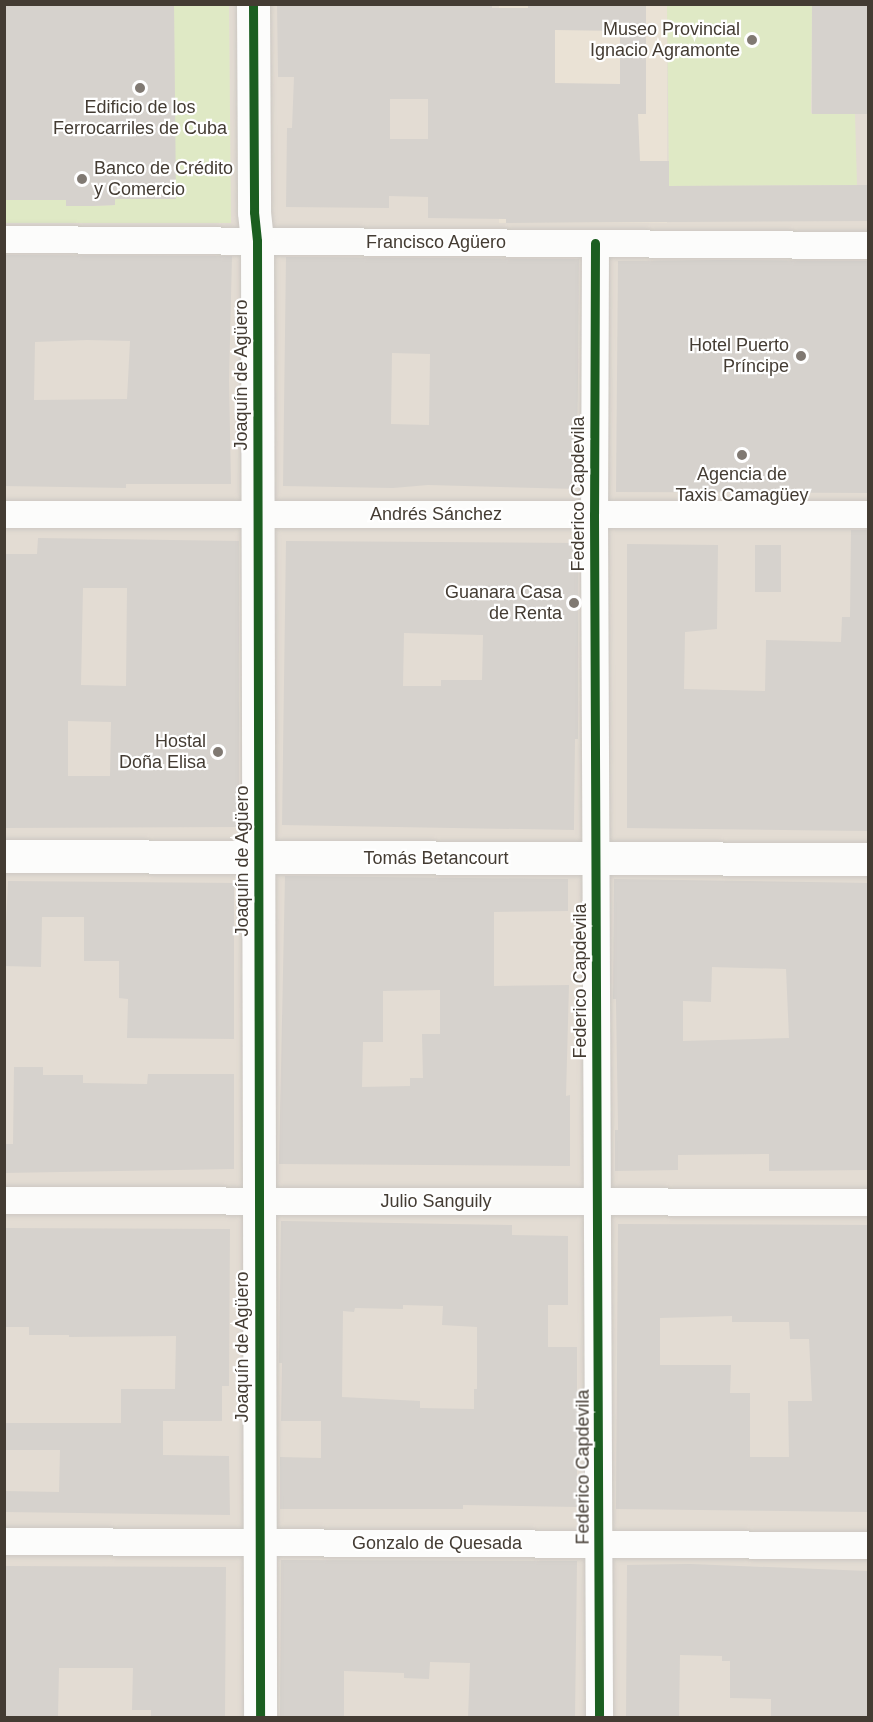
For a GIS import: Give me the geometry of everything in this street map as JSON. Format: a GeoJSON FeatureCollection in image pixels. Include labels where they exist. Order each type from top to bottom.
{"type":"FeatureCollection","features":[{"type":"Feature","properties":{"kind":"street","name":"Joaquín de Agüero"},"geometry":{"type":"LineString","coordinates":[[253,4],[254,212],[257,241],[260,1718]]}},
{"type":"Feature","properties":{"kind":"street","name":"Francisco Agüero"},"geometry":{"type":"LineString","coordinates":[[4,239],[868,245]]}},
{"type":"Feature","properties":{"kind":"street","name":"Federico Capdevila"},"geometry":{"type":"LineString","coordinates":[[596,243],[594,514],[599,1718]]}},
{"type":"Feature","properties":{"kind":"street","name":"Andrés Sánchez"},"geometry":{"type":"LineString","coordinates":[[4,514],[868,514]]}},
{"type":"Feature","properties":{"kind":"street","name":"Tomás Betancourt"},"geometry":{"type":"LineString","coordinates":[[4,856],[868,859]]}},
{"type":"Feature","properties":{"kind":"street","name":"Julio Sanguily"},"geometry":{"type":"LineString","coordinates":[[4,1200],[868,1202]]}},
{"type":"Feature","properties":{"kind":"street","name":"Gonzalo de Quesada"},"geometry":{"type":"LineString","coordinates":[[4,1541],[868,1545]]}},
{"type":"Feature","properties":{"kind":"shaded area"},"geometry":{"type":"Polygon","coordinates":[[[5,5],[868,5],[868,1717],[5,1717],[5,5]]]}},
{"type":"Feature","properties":{"kind":"shaded area"},"geometry":{"type":"Polygon","coordinates":[[[499,5],[667,5],[667,223],[499,223],[499,5]]]}},
{"type":"Feature","properties":{"kind":"green space"},"geometry":{"type":"Polygon","coordinates":[[[174,5],[229,5],[231,223],[5,223],[4,200],[66,200],[66,206],[92,206],[115,205],[115,199],[175,199],[174,5]]]}},
{"type":"Feature","properties":{"kind":"green space"},"geometry":{"type":"Polygon","coordinates":[[[667,5],[812,5],[811,113],[855,114],[857,185],[669,186],[667,5]]]}},
{"type":"Feature","properties":{"kind":"building","name":"Edificio de los Ferrocarriles de Cuba"},"geometry":{"type":"Polygon","coordinates":[[[4,4],[174,4],[176,199],[115,199],[115,205],[92,206],[66,206],[66,200],[4,200],[4,4]]]}},
{"type":"Feature","properties":{"kind":"building"},"geometry":{"type":"Polygon","coordinates":[[[277,4],[492,4],[492,8],[528,8],[528,4],[646,4],[646,114],[638,114],[640,161],[669,161],[669,186],[868,185],[868,221],[506,223],[506,219],[428,218],[428,197],[389,196],[389,208],[286,207],[287,128],[292,128],[294,77],[278,77],[277,4]],[[555,30],[555,83],[620,84],[620,31],[555,30]],[[390,99],[390,139],[428,139],[428,99],[390,99]]]}},
{"type":"Feature","properties":{"kind":"building"},"geometry":{"type":"Polygon","coordinates":[[[812,4],[868,4],[868,114],[812,114],[812,4]]]}},
{"type":"Feature","properties":{"kind":"building"},"geometry":{"type":"Polygon","coordinates":[[[4,255],[232,256],[229,380],[231,484],[126,484],[126,488],[4,486],[4,255]],[[130,341],[35,342],[34,400],[127,399],[130,341]]]}},
{"type":"Feature","properties":{"kind":"building"},"geometry":{"type":"Polygon","coordinates":[[[286,257],[579,259],[577,489],[428,485],[393,488],[283,486],[286,257]],[[392,353],[391,424],[429,425],[430,354],[392,353]]]}},
{"type":"Feature","properties":{"kind":"building"},"geometry":{"type":"Polygon","coordinates":[[[618,261],[868,261],[868,493],[616,492],[618,261]]]}},
{"type":"Feature","properties":{"kind":"building"},"geometry":{"type":"Polygon","coordinates":[[[851,530],[868,530],[868,831],[627,828],[627,544],[718,545],[717,629],[685,632],[684,689],[765,691],[766,640],[841,642],[842,617],[850,617],[851,530]]]}},
{"type":"Feature","properties":{"kind":"building"},"geometry":{"type":"Polygon","coordinates":[[[38,538],[239,541],[239,827],[4,828],[4,554],[37,554],[38,538]],[[83,588],[81,685],[126,686],[127,588],[83,588]],[[68,721],[68,776],[110,776],[111,722],[68,721]]]}},
{"type":"Feature","properties":{"kind":"building"},"geometry":{"type":"Polygon","coordinates":[[[286,541],[578,543],[578,739],[575,739],[574,830],[282,825],[286,541]],[[404,633],[403,686],[441,686],[441,680],[482,680],[483,635],[404,633]]]}},
{"type":"Feature","properties":{"kind":"building"},"geometry":{"type":"Polygon","coordinates":[[[755,545],[781,545],[781,592],[755,592],[755,545]]]}},
{"type":"Feature","properties":{"kind":"building"},"geometry":{"type":"Polygon","coordinates":[[[285,876],[568,879],[568,911],[494,912],[494,986],[569,985],[566,1096],[570,1095],[570,1166],[279,1164],[285,876]],[[440,990],[383,991],[383,1042],[363,1042],[362,1087],[410,1086],[410,1078],[423,1078],[422,1034],[440,1034],[440,990]]]}},
{"type":"Feature","properties":{"kind":"building"},"geometry":{"type":"Polygon","coordinates":[[[614,879],[868,883],[868,1170],[769,1171],[769,1154],[678,1155],[678,1170],[615,1171],[615,1130],[618,1130],[616,999],[613,999],[614,879]],[[712,967],[711,1002],[683,1001],[683,1041],[789,1038],[786,969],[712,967]]]}},
{"type":"Feature","properties":{"kind":"building"},"geometry":{"type":"Polygon","coordinates":[[[8,881],[234,883],[234,1039],[127,1038],[128,999],[119,998],[119,961],[84,961],[84,917],[42,917],[41,967],[4,966],[8,881]]]}},
{"type":"Feature","properties":{"kind":"building"},"geometry":{"type":"Polygon","coordinates":[[[14,1067],[43,1067],[43,1075],[83,1075],[83,1083],[147,1084],[148,1074],[234,1074],[234,1169],[4,1173],[4,1144],[13,1144],[14,1067]]]}},
{"type":"Feature","properties":{"kind":"building"},"geometry":{"type":"Polygon","coordinates":[[[281,1221],[512,1225],[512,1235],[568,1236],[568,1305],[548,1305],[548,1347],[577,1347],[577,1507],[463,1505],[463,1509],[280,1509],[280,1457],[321,1458],[321,1421],[281,1421],[282,1363],[279,1363],[281,1221]],[[403,1305],[403,1309],[355,1308],[354,1312],[343,1311],[342,1397],[420,1401],[420,1408],[474,1409],[474,1389],[477,1389],[477,1327],[442,1325],[443,1306],[403,1305]]]}},
{"type":"Feature","properties":{"kind":"building"},"geometry":{"type":"Polygon","coordinates":[[[618,1224],[868,1225],[868,1512],[616,1509],[618,1224]],[[732,1316],[660,1318],[660,1365],[731,1365],[730,1393],[750,1393],[750,1457],[789,1457],[788,1401],[812,1401],[809,1339],[790,1339],[789,1322],[732,1322],[732,1316]]]}},
{"type":"Feature","properties":{"kind":"building"},"geometry":{"type":"Polygon","coordinates":[[[4,1228],[230,1229],[229,1386],[222,1386],[222,1421],[163,1421],[163,1455],[229,1456],[230,1515],[4,1512],[4,1491],[59,1492],[60,1450],[4,1450],[4,1423],[121,1423],[121,1389],[175,1389],[176,1336],[29,1335],[29,1327],[4,1327],[4,1228]]]}},
{"type":"Feature","properties":{"kind":"building"},"geometry":{"type":"Polygon","coordinates":[[[281,1560],[577,1561],[575,1718],[468,1718],[470,1663],[430,1662],[429,1679],[404,1678],[404,1673],[344,1671],[344,1718],[280,1718],[281,1560]]]}},
{"type":"Feature","properties":{"kind":"building"},"geometry":{"type":"Polygon","coordinates":[[[690,1564],[868,1571],[868,1718],[771,1718],[771,1699],[730,1698],[730,1661],[722,1661],[722,1656],[680,1655],[679,1718],[626,1718],[627,1565],[690,1564]]]}},
{"type":"Feature","properties":{"kind":"building"},"geometry":{"type":"Polygon","coordinates":[[[4,1566],[226,1567],[225,1718],[151,1718],[151,1710],[132,1710],[133,1668],[59,1668],[58,1717],[4,1717],[4,1566]]]}},
{"type":"Feature","properties":{"kind":"cycle path"},"geometry":{"type":"LineString","coordinates":[[253,4],[254,212],[257,241],[260,1718]]}},
{"type":"Feature","properties":{"kind":"cycle path"},"geometry":{"type":"LineString","coordinates":[[595,243],[599,1718]]}},
{"type":"Feature","properties":{"kind":"place","name":"Museo Provincial Ignacio Agramonte"},"geometry":{"type":"Point","coordinates":[752,40]}},
{"type":"Feature","properties":{"kind":"place","name":"Edificio de los Ferrocarriles de Cuba"},"geometry":{"type":"Point","coordinates":[140,88]}},
{"type":"Feature","properties":{"kind":"place","name":"Banco de Crédito y Comercio"},"geometry":{"type":"Point","coordinates":[82,179]}},
{"type":"Feature","properties":{"kind":"place","name":"Hotel Puerto Príncipe"},"geometry":{"type":"Point","coordinates":[801,356]}},
{"type":"Feature","properties":{"kind":"place","name":"Agencia de Taxis Camagüey"},"geometry":{"type":"Point","coordinates":[742,455]}},
{"type":"Feature","properties":{"kind":"place","name":"Guanara Casa de Renta"},"geometry":{"type":"Point","coordinates":[574,603]}},
{"type":"Feature","properties":{"kind":"place","name":"Hostal Doña Elisa"},"geometry":{"type":"Point","coordinates":[218,752]}}]}
